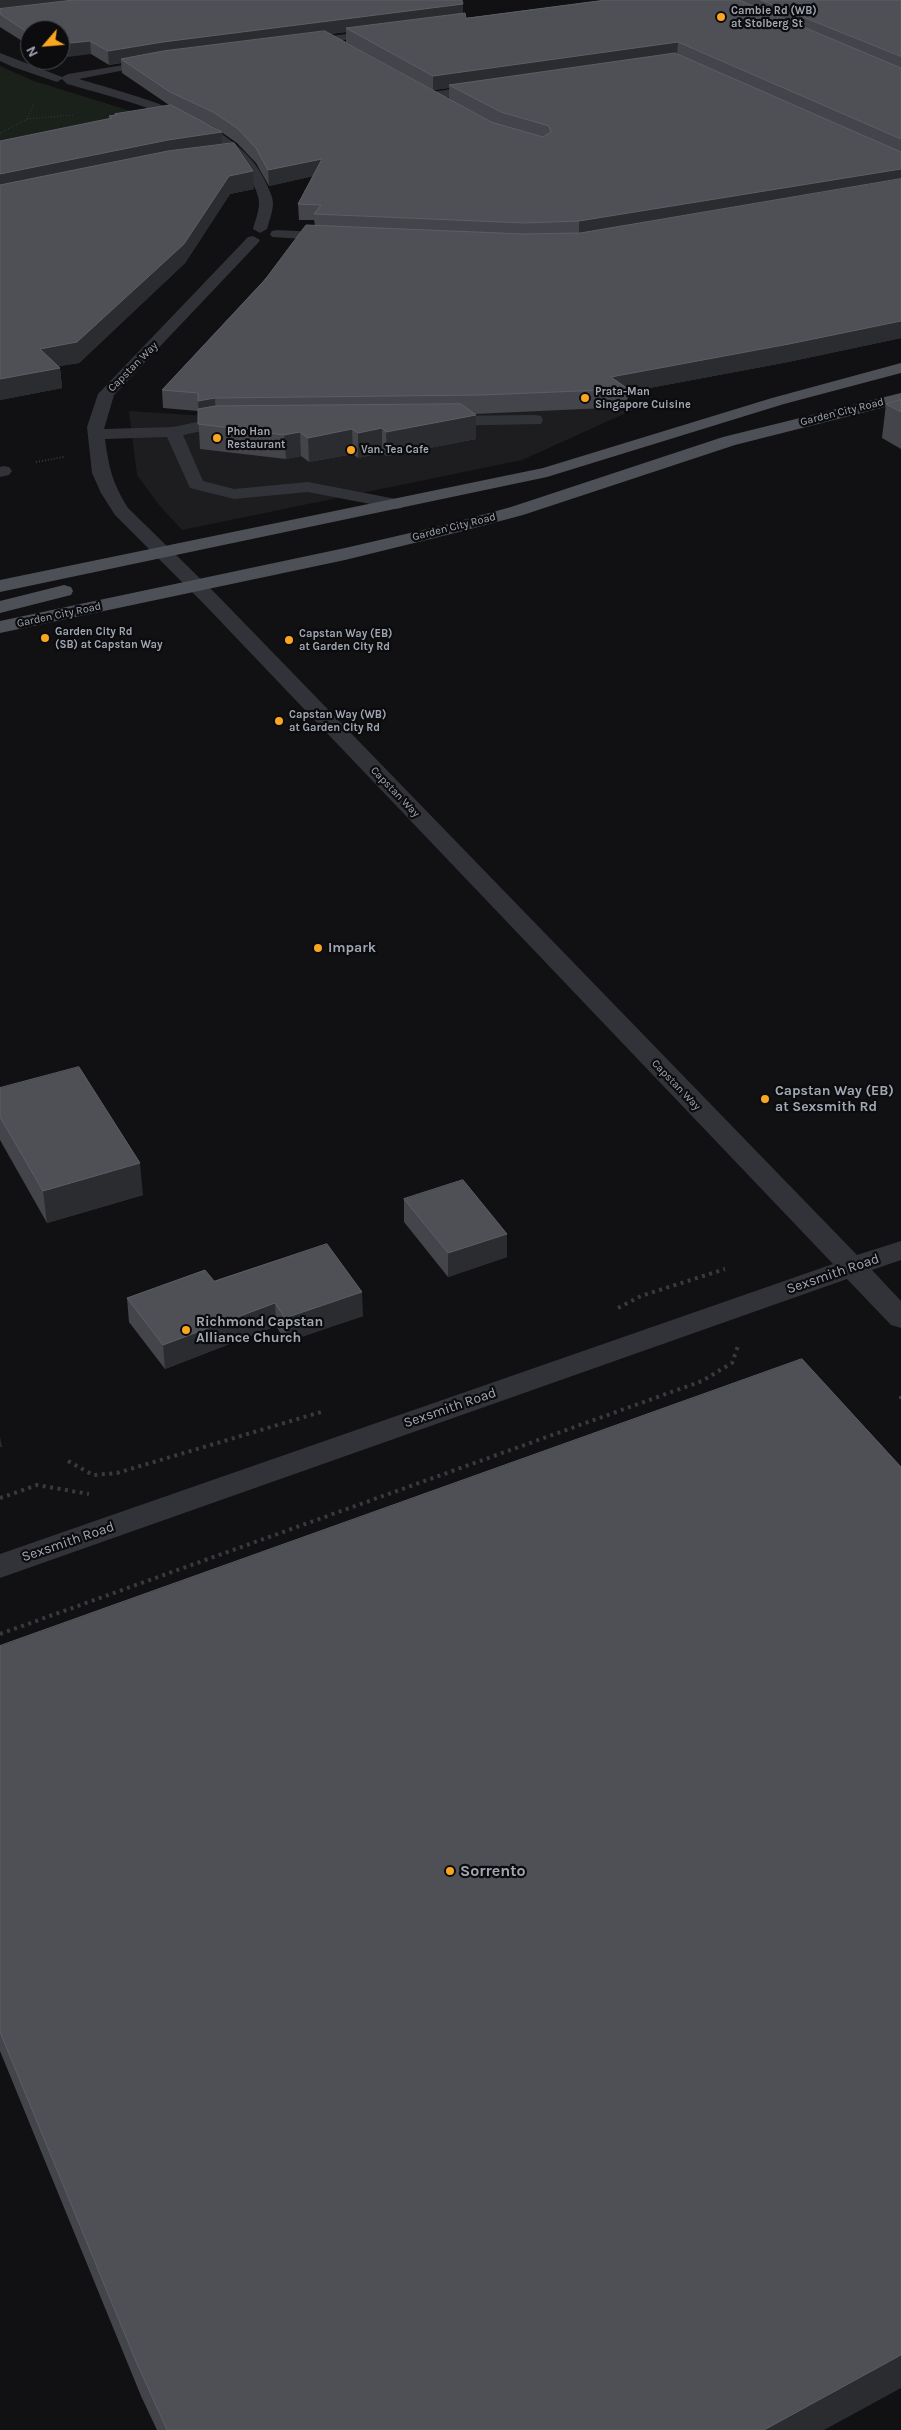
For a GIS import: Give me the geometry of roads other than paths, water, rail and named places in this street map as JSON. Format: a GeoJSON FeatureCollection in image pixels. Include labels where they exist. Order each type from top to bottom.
{"type":"FeatureCollection","features":[{"type":"Feature","properties":{"kind":"main road","name":"Garden City Road"},"geometry":{"type":"LineString","coordinates":[[0,586],[548,472],[778,401],[901,368]]}},
{"type":"Feature","properties":{"kind":"main road","name":"Garden City Road"},"geometry":{"type":"LineString","coordinates":[[0,627],[345,554],[516,511],[729,441],[901,398]]}},
{"type":"Feature","properties":{"kind":"main road"},"geometry":{"type":"LineString","coordinates":[[374,526],[430,511],[548,472]]}},
{"type":"Feature","properties":{"kind":"main road"},"geometry":{"type":"LineString","coordinates":[[197,586],[224,566],[288,548]]}},
{"type":"Feature","properties":{"kind":"main road"},"geometry":{"type":"LineString","coordinates":[[0,607],[97,583],[164,552]]}},
{"type":"Feature","properties":{"kind":"street"},"geometry":{"type":"LineString","coordinates":[[289,44],[395,31]]}},
{"type":"Feature","properties":{"kind":"street"},"geometry":{"type":"LineString","coordinates":[[328,39],[346,49]]}},
{"type":"Feature","properties":{"kind":"street"},"geometry":{"type":"LineString","coordinates":[[0,56],[17,65],[180,116],[214,136],[237,154],[257,177],[266,201],[256,235],[267,240],[277,234],[348,238]]}},
{"type":"Feature","properties":{"kind":"street"},"geometry":{"type":"LineString","coordinates":[[65,79],[173,59]]}},
{"type":"Feature","properties":{"kind":"street"},"geometry":{"type":"LineString","coordinates":[[448,105],[428,94],[498,86]]}},
{"type":"Feature","properties":{"kind":"street"},"geometry":{"type":"LineString","coordinates":[[220,156],[237,154]]}},
{"type":"Feature","properties":{"kind":"street","name":"Capstan Way"},"geometry":{"type":"LineString","coordinates":[[256,235],[106,394],[95,426],[96,434],[101,473],[121,511],[197,586],[901,1318]]}},
{"type":"Feature","properties":{"kind":"street"},"geometry":{"type":"LineString","coordinates":[[425,421],[535,420]]}},
{"type":"Feature","properties":{"kind":"street"},"geometry":{"type":"LineString","coordinates":[[96,434],[173,432],[216,423],[256,423]]}},
{"type":"Feature","properties":{"kind":"street"},"geometry":{"type":"LineString","coordinates":[[173,432],[196,484],[234,494],[308,487],[396,504]]}},
{"type":"Feature","properties":{"kind":"street","name":"Sexsmith Road"},"geometry":{"type":"LineString","coordinates":[[0,1566],[901,1250]]}},
{"type":"Feature","properties":{"kind":"place","name":"Cambie Rd (WB) at Stolberg St"},"geometry":{"type":"Point","coordinates":[721,17]}},
{"type":"Feature","properties":{"kind":"place","name":"Prata-Man Singapore Cuisine"},"geometry":{"type":"Point","coordinates":[585,398]}},
{"type":"Feature","properties":{"kind":"place","name":"Pho Han Restaurant"},"geometry":{"type":"Point","coordinates":[217,438]}},
{"type":"Feature","properties":{"kind":"place","name":"Van. Tea Cafe"},"geometry":{"type":"Point","coordinates":[351,450]}},
{"type":"Feature","properties":{"kind":"place","name":"Garden City Rd (SB) at Capstan Way"},"geometry":{"type":"Point","coordinates":[45,638]}},
{"type":"Feature","properties":{"kind":"place","name":"Capstan Way (EB) at Garden City Rd"},"geometry":{"type":"Point","coordinates":[289,640]}},
{"type":"Feature","properties":{"kind":"place","name":"Capstan Way (WB) at Garden City Rd"},"geometry":{"type":"Point","coordinates":[279,721]}},
{"type":"Feature","properties":{"kind":"place","name":"Impark"},"geometry":{"type":"Point","coordinates":[318,948]}},
{"type":"Feature","properties":{"kind":"place","name":"Capstan Way (EB) at Sexsmith Rd"},"geometry":{"type":"Point","coordinates":[765,1099]}},
{"type":"Feature","properties":{"kind":"place","name":"Richmond Capstan Alliance Church"},"geometry":{"type":"Point","coordinates":[186,1330]}},
{"type":"Feature","properties":{"kind":"place","name":"Sorrento"},"geometry":{"type":"Point","coordinates":[450,1871]}}]}
